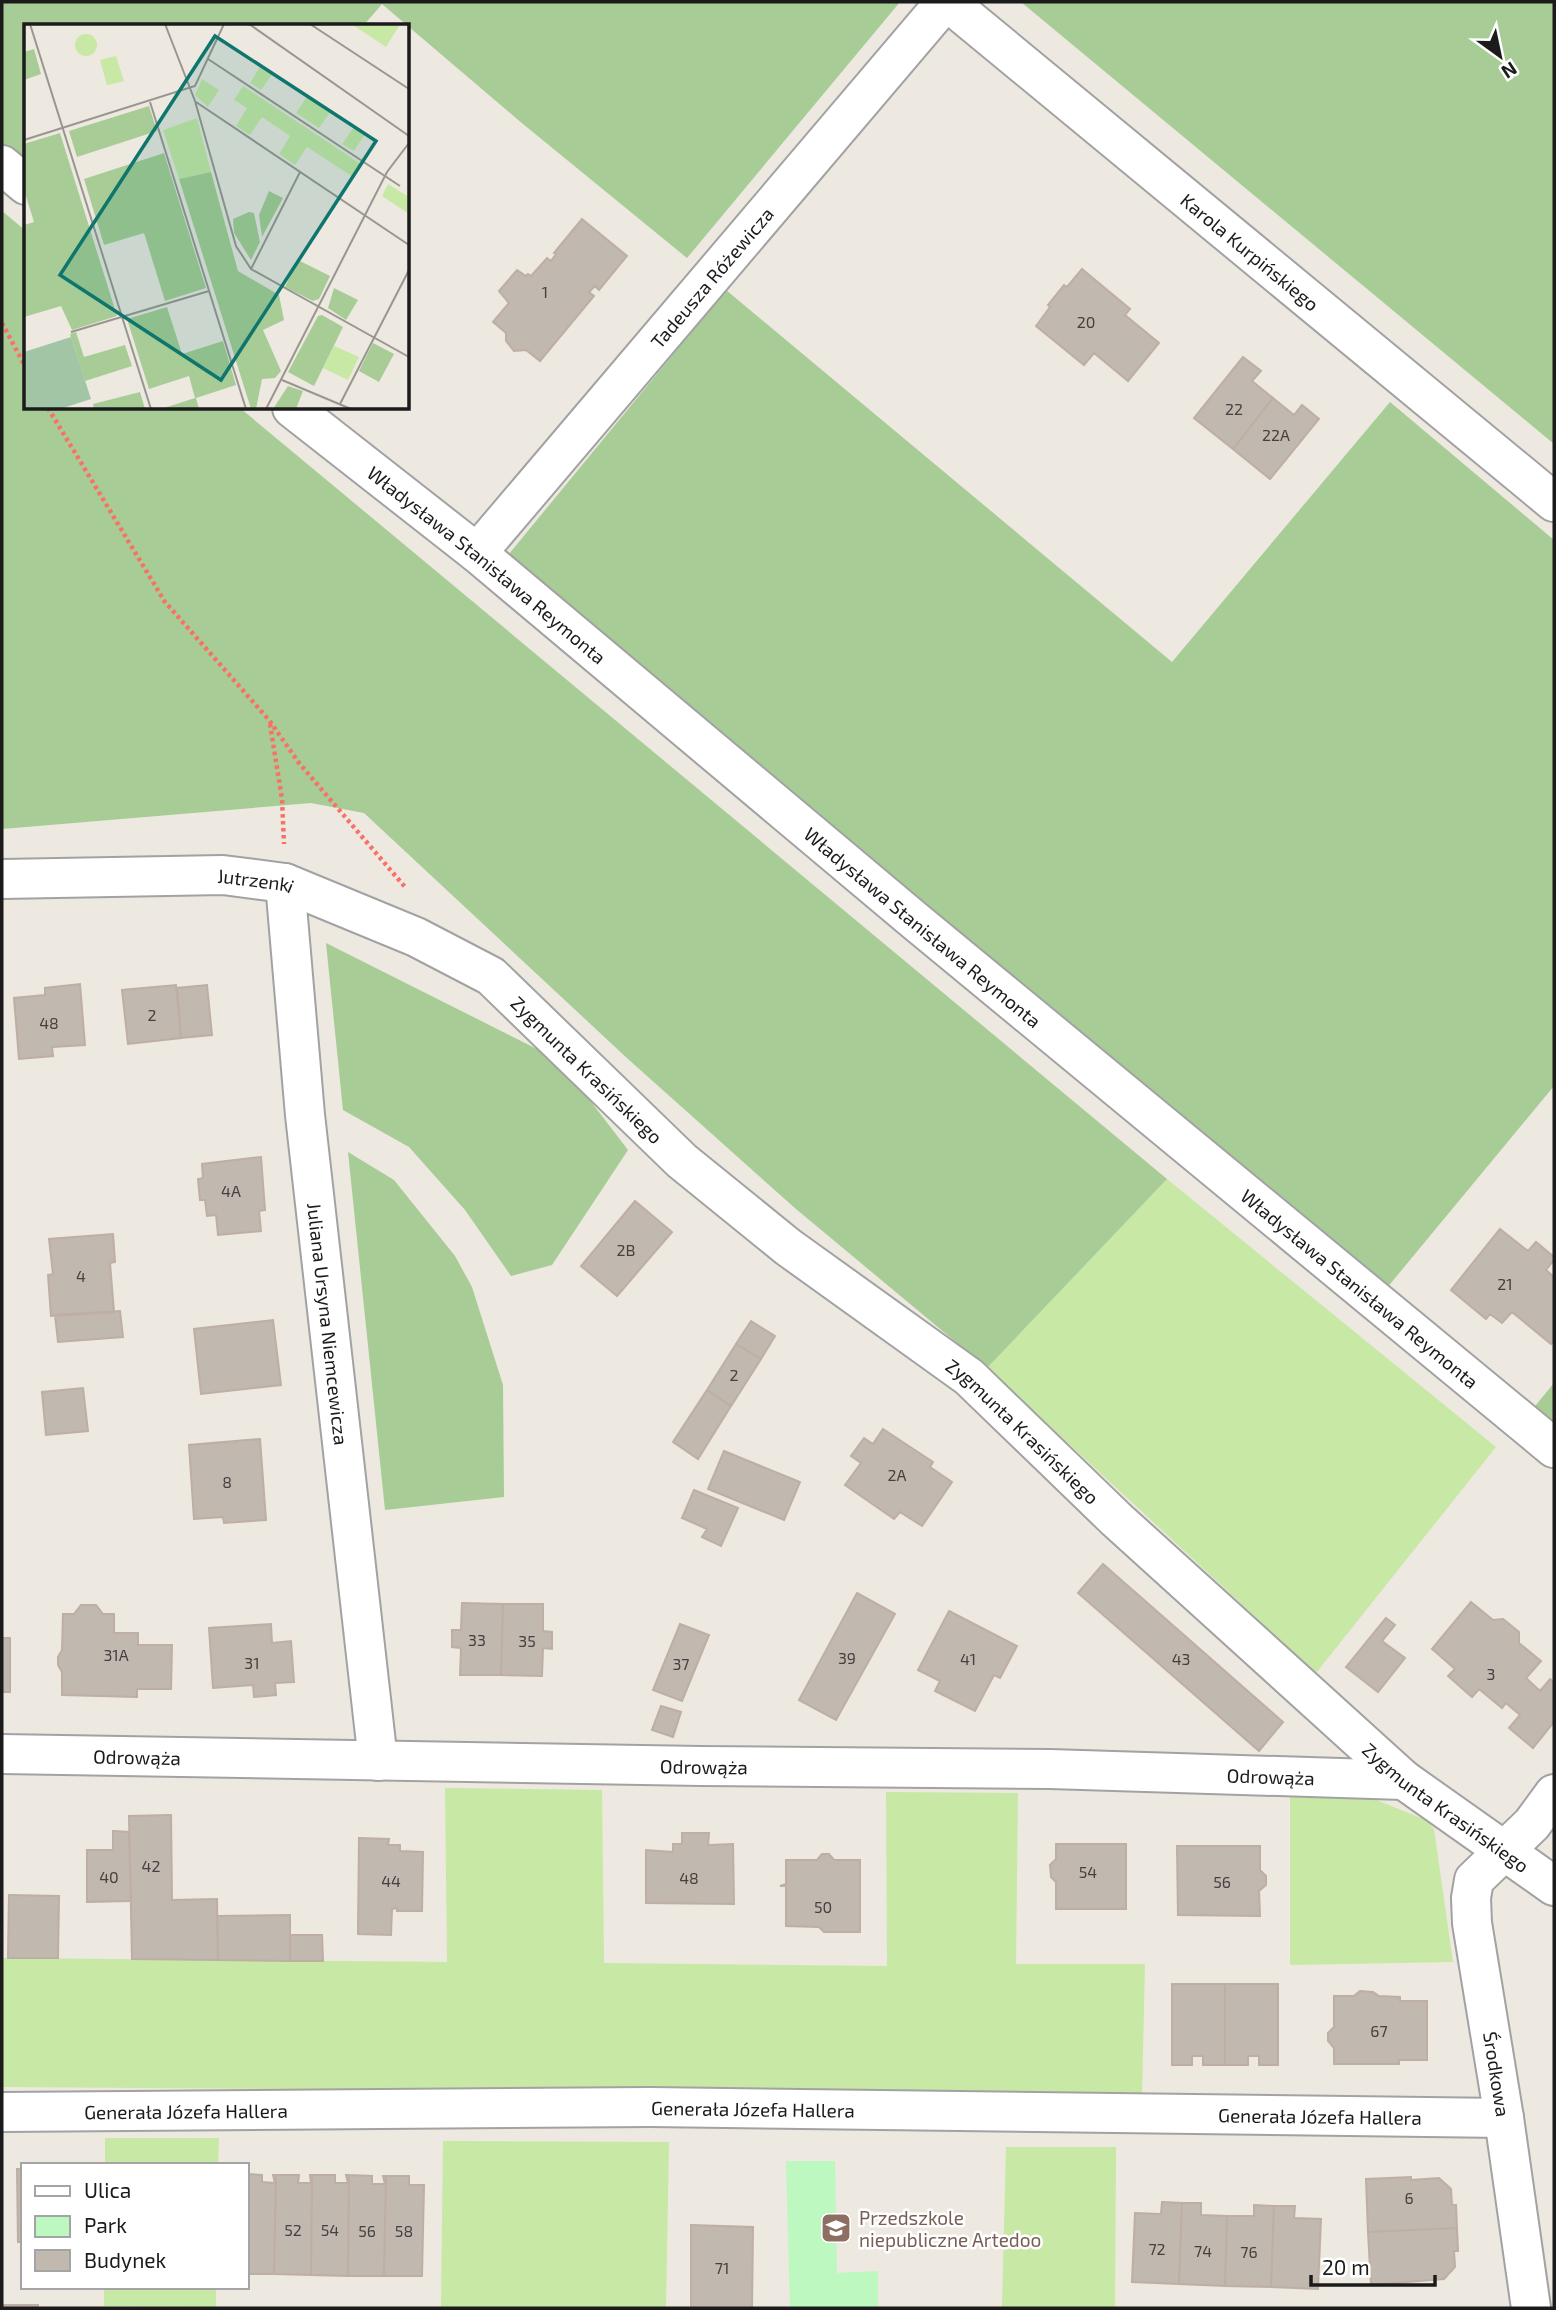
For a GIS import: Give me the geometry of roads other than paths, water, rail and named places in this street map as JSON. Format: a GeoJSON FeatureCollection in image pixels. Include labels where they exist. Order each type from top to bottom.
{"type":"FeatureCollection","features":[{"type":"Feature","properties":{"kind":"street","name":"Karola Kurpińskiego"},"geometry":{"type":"LineString","coordinates":[[946,2],[1554,502]]}},
{"type":"Feature","properties":{"kind":"street","name":"Tadeusza Różewicza"},"geometry":{"type":"LineString","coordinates":[[477,553],[946,2]]}},
{"type":"Feature","properties":{"kind":"street"},"geometry":{"type":"LineString","coordinates":[[2,165],[24,183]]}},
{"type":"Feature","properties":{"kind":"street","name":"Władysława Stanisława Reymonta"},"geometry":{"type":"LineString","coordinates":[[295,410],[477,553],[915,920],[1554,1448]]}},
{"type":"Feature","properties":{"kind":"street","name":"Jutrzenki"},"geometry":{"type":"LineString","coordinates":[[2,879],[223,875],[285,883],[416,937],[491,976]]}},
{"type":"Feature","properties":{"kind":"street","name":"Juliana Ursyna Niemcewicza"},"geometry":{"type":"LineString","coordinates":[[285,883],[305,1115],[377,1761]]}},
{"type":"Feature","properties":{"kind":"street","name":"Zygmunta Krasińskiego"},"geometry":{"type":"LineString","coordinates":[[491,976],[682,1161],[788,1247],[969,1377],[1117,1521],[1404,1780],[1554,1886]]}},
{"type":"Feature","properties":{"kind":"street","name":"Odrowąża"},"geometry":{"type":"LineString","coordinates":[[2,1754],[1050,1769],[1404,1780]]}},
{"type":"Feature","properties":{"kind":"street","name":"Środkowa"},"geometry":{"type":"LineString","coordinates":[[1531,2308],[1472,1923],[1471,1898],[1475,1880],[1532,1824],[1554,1794]]}},
{"type":"Feature","properties":{"kind":"street","name":"Generała Józefa Hallera"},"geometry":{"type":"LineString","coordinates":[[2,2112],[650,2107],[1504,2119]]}},
{"type":"Feature","properties":{"kind":"place","name":"Przedszkole niepubliczne Artedoo"},"geometry":{"type":"Point","coordinates":[836,2228]}}]}
